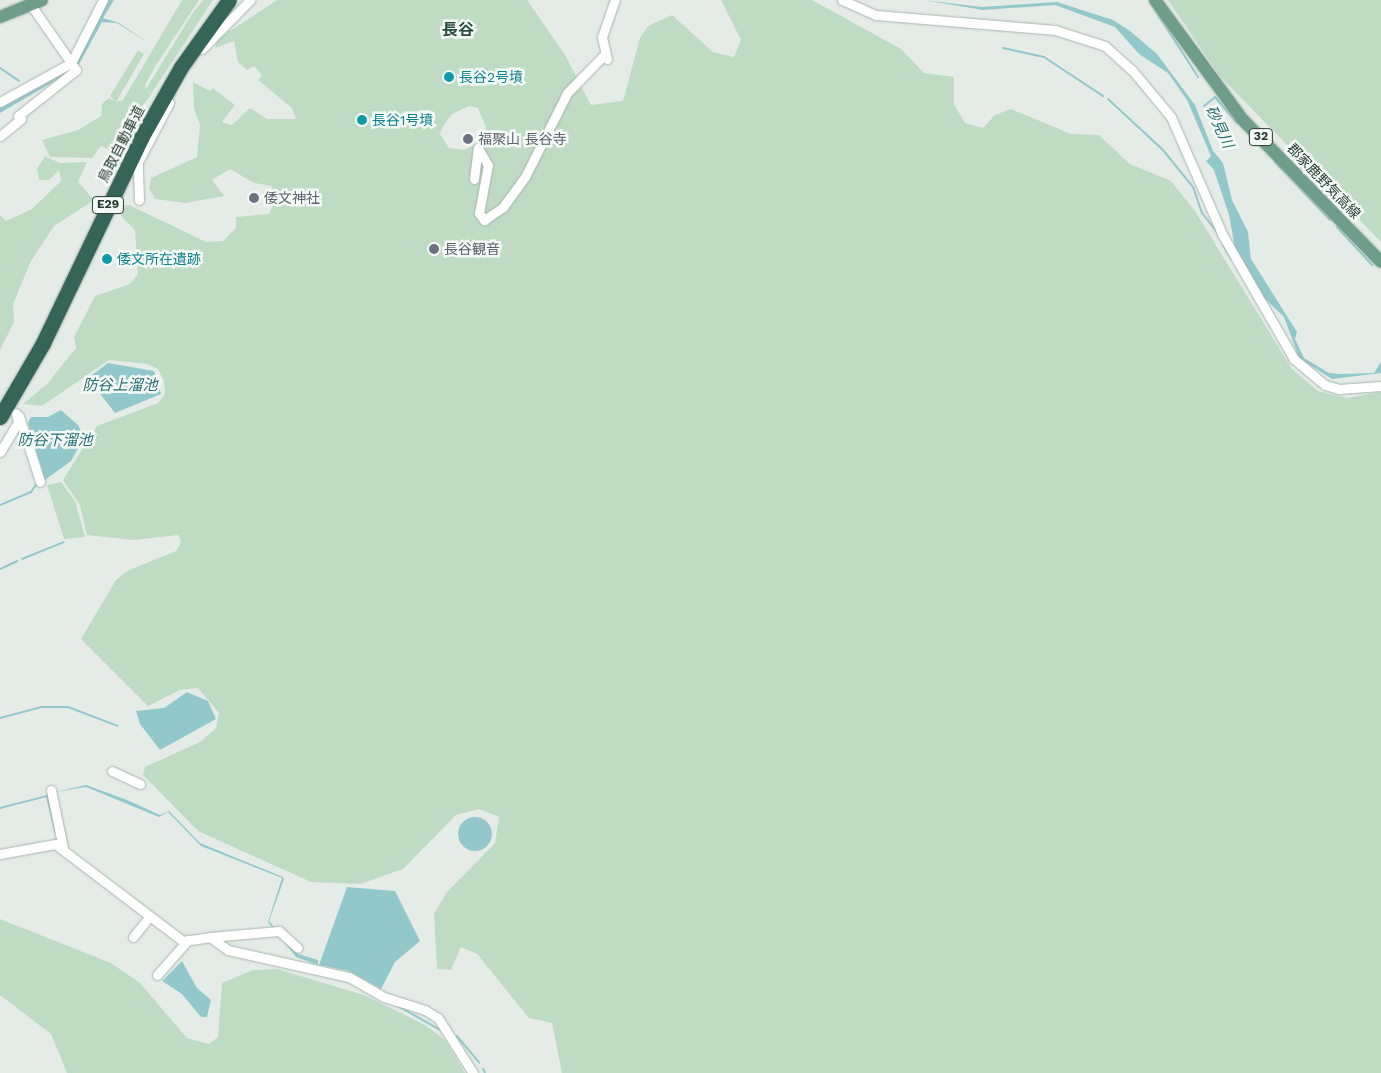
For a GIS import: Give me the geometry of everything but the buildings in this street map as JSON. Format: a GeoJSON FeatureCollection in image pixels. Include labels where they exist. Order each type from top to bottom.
{"type":"FeatureCollection","features":[{"type":"Feature","properties":{"kind":"highway","name":"鳥取自動車道"},"geometry":{"type":"LineString","coordinates":[[0,408],[63,292],[137,134],[177,64],[223,0]]}},
{"type":"Feature","properties":{"kind":"highway","name":"鳥取自動車道"},"geometry":{"type":"LineString","coordinates":[[0,417],[43,343],[141,138],[181,67],[228,0]]}},
{"type":"Feature","properties":{"kind":"main road","name":"郡家鹿野気高線"},"geometry":{"type":"LineString","coordinates":[[1155,0],[1242,119],[1381,262]]}},
{"type":"Feature","properties":{"kind":"main road"},"geometry":{"type":"LineString","coordinates":[[0,17],[30,3]]}},
{"type":"Feature","properties":{"kind":"street"},"geometry":{"type":"LineString","coordinates":[[0,102],[71,63],[104,0]]}},
{"type":"Feature","properties":{"kind":"street"},"geometry":{"type":"LineString","coordinates":[[139,200],[138,162],[180,80],[202,48],[250,0]]}},
{"type":"Feature","properties":{"kind":"street"},"geometry":{"type":"LineString","coordinates":[[474,179],[478,148],[488,166],[479,213],[484,220],[503,207],[525,177],[567,93],[606,57],[604,31],[616,0]]}},
{"type":"Feature","properties":{"kind":"street"},"geometry":{"type":"LineString","coordinates":[[842,0],[876,15],[1055,30],[1105,46],[1132,70],[1171,117],[1222,234],[1294,360],[1325,385],[1348,390],[1381,386]]}},
{"type":"Feature","properties":{"kind":"street"},"geometry":{"type":"LineString","coordinates":[[0,136],[21,119],[18,116],[76,70],[30,3]]}},
{"type":"Feature","properties":{"kind":"street"},"geometry":{"type":"LineString","coordinates":[[0,452],[17,414],[40,482]]}},
{"type":"Feature","properties":{"kind":"street"},"geometry":{"type":"LineString","coordinates":[[112,771],[140,784]]}},
{"type":"Feature","properties":{"kind":"street"},"geometry":{"type":"LineString","coordinates":[[51,790],[63,848]]}},
{"type":"Feature","properties":{"kind":"street"},"geometry":{"type":"LineString","coordinates":[[0,854],[55,844],[63,848],[150,916],[188,940],[279,931],[298,948]]}},
{"type":"Feature","properties":{"kind":"street"},"geometry":{"type":"LineString","coordinates":[[133,937],[150,916]]}},
{"type":"Feature","properties":{"kind":"street"},"geometry":{"type":"LineString","coordinates":[[210,938],[228,950],[349,977],[384,997],[425,1010],[438,1018],[474,1073]]}},
{"type":"Feature","properties":{"kind":"street"},"geometry":{"type":"LineString","coordinates":[[157,975],[182,951],[188,940]]}},
{"type":"Feature","properties":{"kind":"street"},"geometry":{"type":"LineString","coordinates":[[182,951],[192,954]]}},
{"type":"Feature","properties":{"kind":"green space"},"geometry":{"type":"Polygon","coordinates":[[[182,0],[199,0],[156,65],[145,85],[146,89],[192,14],[203,0],[213,0],[151,94],[147,91],[151,95],[135,115],[117,154],[101,146],[92,158],[50,157],[42,140],[78,130],[101,116],[102,104],[109,98],[115,101],[110,96],[138,50],[144,54],[116,102],[123,100],[182,0]]]}},
{"type":"Feature","properties":{"kind":"green space"},"geometry":{"type":"Polygon","coordinates":[[[277,0],[527,0],[565,55],[591,105],[623,101],[640,38],[648,26],[672,15],[713,52],[734,57],[741,40],[721,0],[812,0],[901,49],[924,73],[954,77],[954,104],[965,123],[983,128],[995,115],[1011,109],[1071,134],[1099,135],[1130,164],[1171,181],[1195,211],[1292,369],[1318,391],[1347,398],[1381,392],[1381,1073],[562,1073],[552,1023],[529,1018],[477,954],[461,947],[451,970],[437,969],[434,914],[447,892],[495,843],[499,817],[479,809],[456,815],[403,869],[360,884],[311,882],[198,831],[143,775],[145,767],[200,742],[216,728],[219,713],[198,688],[180,690],[148,706],[81,639],[116,580],[127,571],[176,551],[181,542],[178,535],[134,540],[87,535],[80,505],[63,480],[97,426],[158,403],[165,394],[164,381],[158,369],[147,364],[109,360],[42,406],[23,404],[47,384],[76,348],[74,337],[95,296],[130,284],[138,274],[135,230],[121,216],[122,206],[129,205],[206,242],[223,241],[236,228],[236,217],[269,214],[274,203],[272,186],[254,183],[230,169],[212,180],[224,196],[185,203],[155,199],[149,189],[151,178],[197,157],[200,125],[194,109],[193,82],[210,91],[213,88],[235,105],[222,122],[232,125],[250,108],[267,119],[296,119],[292,108],[258,80],[262,75],[254,66],[247,70],[238,62],[234,41],[215,48],[218,39],[277,0]],[[469,106],[452,114],[443,126],[440,134],[449,148],[464,150],[484,140],[486,127],[478,108],[469,106]]]}},
{"type":"Feature","properties":{"kind":"green space"},"geometry":{"type":"Polygon","coordinates":[[[1168,0],[1381,0],[1381,242],[1219,75],[1168,0]]]}},
{"type":"Feature","properties":{"kind":"green space"},"geometry":{"type":"Polygon","coordinates":[[[45,156],[60,163],[87,162],[78,182],[94,200],[54,226],[31,261],[13,304],[14,322],[0,350],[0,215],[6,221],[32,209],[61,181],[59,170],[49,180],[39,180],[37,169],[45,156]]]}},
{"type":"Feature","properties":{"kind":"green space"},"geometry":{"type":"Polygon","coordinates":[[[61,482],[75,501],[85,537],[64,539],[47,485],[61,482]]]}},
{"type":"Feature","properties":{"kind":"green space"},"geometry":{"type":"Polygon","coordinates":[[[0,919],[111,963],[140,983],[187,1038],[209,1044],[218,1037],[222,983],[253,970],[277,969],[364,995],[425,1025],[445,1040],[465,1073],[67,1073],[51,1034],[0,995],[0,919]]]}},
{"type":"Feature","properties":{"kind":"water"},"geometry":{"type":"Polygon","coordinates":[[[107,0],[114,0],[103,18],[119,23],[150,44],[117,23],[102,22],[77,68],[0,113],[0,106],[68,69],[107,0]]]}},
{"type":"Feature","properties":{"kind":"water"},"geometry":{"type":"Polygon","coordinates":[[[923,0],[982,7],[1057,2],[1113,20],[1130,31],[1157,54],[1195,105],[1213,151],[1223,163],[1232,200],[1248,232],[1251,259],[1297,332],[1295,339],[1304,358],[1329,373],[1341,374],[1374,373],[1381,362],[1381,373],[1332,379],[1299,358],[1284,317],[1261,295],[1235,248],[1229,215],[1214,170],[1206,161],[1211,156],[1187,100],[1168,73],[1139,54],[1115,27],[1055,5],[983,10],[923,0]]]}},
{"type":"Feature","properties":{"kind":"water","name":"防谷上溜池"},"geometry":{"type":"Polygon","coordinates":[[[108,363],[154,371],[161,394],[115,413],[88,378],[108,363]]]}},
{"type":"Feature","properties":{"kind":"water","name":"防谷下溜池"},"geometry":{"type":"Polygon","coordinates":[[[61,410],[78,425],[84,438],[71,461],[45,480],[28,423],[31,417],[48,417],[61,410]]]}},
{"type":"Feature","properties":{"kind":"water"},"geometry":{"type":"Polygon","coordinates":[[[187,692],[208,701],[216,719],[160,750],[140,724],[136,711],[164,708],[187,692]]]}},
{"type":"Feature","properties":{"kind":"water"},"geometry":{"type":"Polygon","coordinates":[[[86,785],[127,800],[160,815],[169,811],[200,843],[283,877],[284,879],[269,921],[298,954],[318,960],[318,965],[296,957],[268,922],[282,878],[201,846],[168,812],[159,817],[86,787],[55,792],[86,785]]]}},
{"type":"Feature","properties":{"kind":"water"},"geometry":{"type":"Polygon","coordinates":[[[475,817],[487,822],[492,834],[487,846],[475,851],[463,846],[458,834],[463,822],[475,817]]]}},
{"type":"Feature","properties":{"kind":"water"},"geometry":{"type":"Polygon","coordinates":[[[347,887],[395,891],[420,941],[395,962],[381,989],[349,971],[319,965],[347,887]]]}},
{"type":"Feature","properties":{"kind":"water"},"geometry":{"type":"Polygon","coordinates":[[[182,961],[197,988],[211,1000],[207,1017],[201,1017],[182,994],[162,981],[182,961]]]}},
{"type":"Feature","properties":{"kind":"waterway"},"geometry":{"type":"LineString","coordinates":[[1155,10],[1198,77]]}},
{"type":"Feature","properties":{"kind":"waterway"},"geometry":{"type":"LineString","coordinates":[[1003,48],[1044,57],[1103,96]]}},
{"type":"Feature","properties":{"kind":"waterway"},"geometry":{"type":"LineString","coordinates":[[0,68],[19,81]]}},
{"type":"Feature","properties":{"kind":"waterway","name":"砂見川"},"geometry":{"type":"LineString","coordinates":[[1204,106],[1215,97],[1237,123]]}},
{"type":"Feature","properties":{"kind":"waterway"},"geometry":{"type":"LineString","coordinates":[[1108,99],[1163,150],[1193,187],[1202,213],[1217,232]]}},
{"type":"Feature","properties":{"kind":"waterway"},"geometry":{"type":"LineString","coordinates":[[1275,162],[1330,220]]}},
{"type":"Feature","properties":{"kind":"waterway"},"geometry":{"type":"LineString","coordinates":[[1337,227],[1372,265]]}},
{"type":"Feature","properties":{"kind":"waterway"},"geometry":{"type":"LineString","coordinates":[[1223,245],[1232,260]]}},
{"type":"Feature","properties":{"kind":"waterway"},"geometry":{"type":"LineString","coordinates":[[0,505],[31,492],[37,483]]}},
{"type":"Feature","properties":{"kind":"waterway"},"geometry":{"type":"LineString","coordinates":[[22,559],[64,542]]}},
{"type":"Feature","properties":{"kind":"waterway"},"geometry":{"type":"LineString","coordinates":[[0,569],[17,561]]}},
{"type":"Feature","properties":{"kind":"waterway"},"geometry":{"type":"LineString","coordinates":[[0,718],[42,707],[68,707],[118,726]]}},
{"type":"Feature","properties":{"kind":"waterway"},"geometry":{"type":"LineString","coordinates":[[0,808],[47,796],[55,832]]}},
{"type":"Feature","properties":{"kind":"waterway"},"geometry":{"type":"LineString","coordinates":[[398,1006],[442,1031]]}},
{"type":"Feature","properties":{"kind":"waterway"},"geometry":{"type":"LineString","coordinates":[[457,1036],[480,1063]]}},
{"type":"Feature","properties":{"kind":"waterway"},"geometry":{"type":"LineString","coordinates":[[483,1069],[485,1073]]}},
{"type":"Feature","properties":{"kind":"place","name":"長谷2号墳"},"geometry":{"type":"Point","coordinates":[449,77]}},
{"type":"Feature","properties":{"kind":"place","name":"長谷1号墳"},"geometry":{"type":"Point","coordinates":[362,120]}},
{"type":"Feature","properties":{"kind":"place","name":"福聚山 長谷寺"},"geometry":{"type":"Point","coordinates":[468,139]}},
{"type":"Feature","properties":{"kind":"place","name":"倭文神社"},"geometry":{"type":"Point","coordinates":[254,198]}},
{"type":"Feature","properties":{"kind":"place","name":"長谷観音"},"geometry":{"type":"Point","coordinates":[434,249]}},
{"type":"Feature","properties":{"kind":"place","name":"倭文所在遺跡"},"geometry":{"type":"Point","coordinates":[107,259]}},
{"type":"Feature","properties":{"kind":"district","name":"長谷"},"geometry":{"type":"Point","coordinates":[458,30]}}]}
